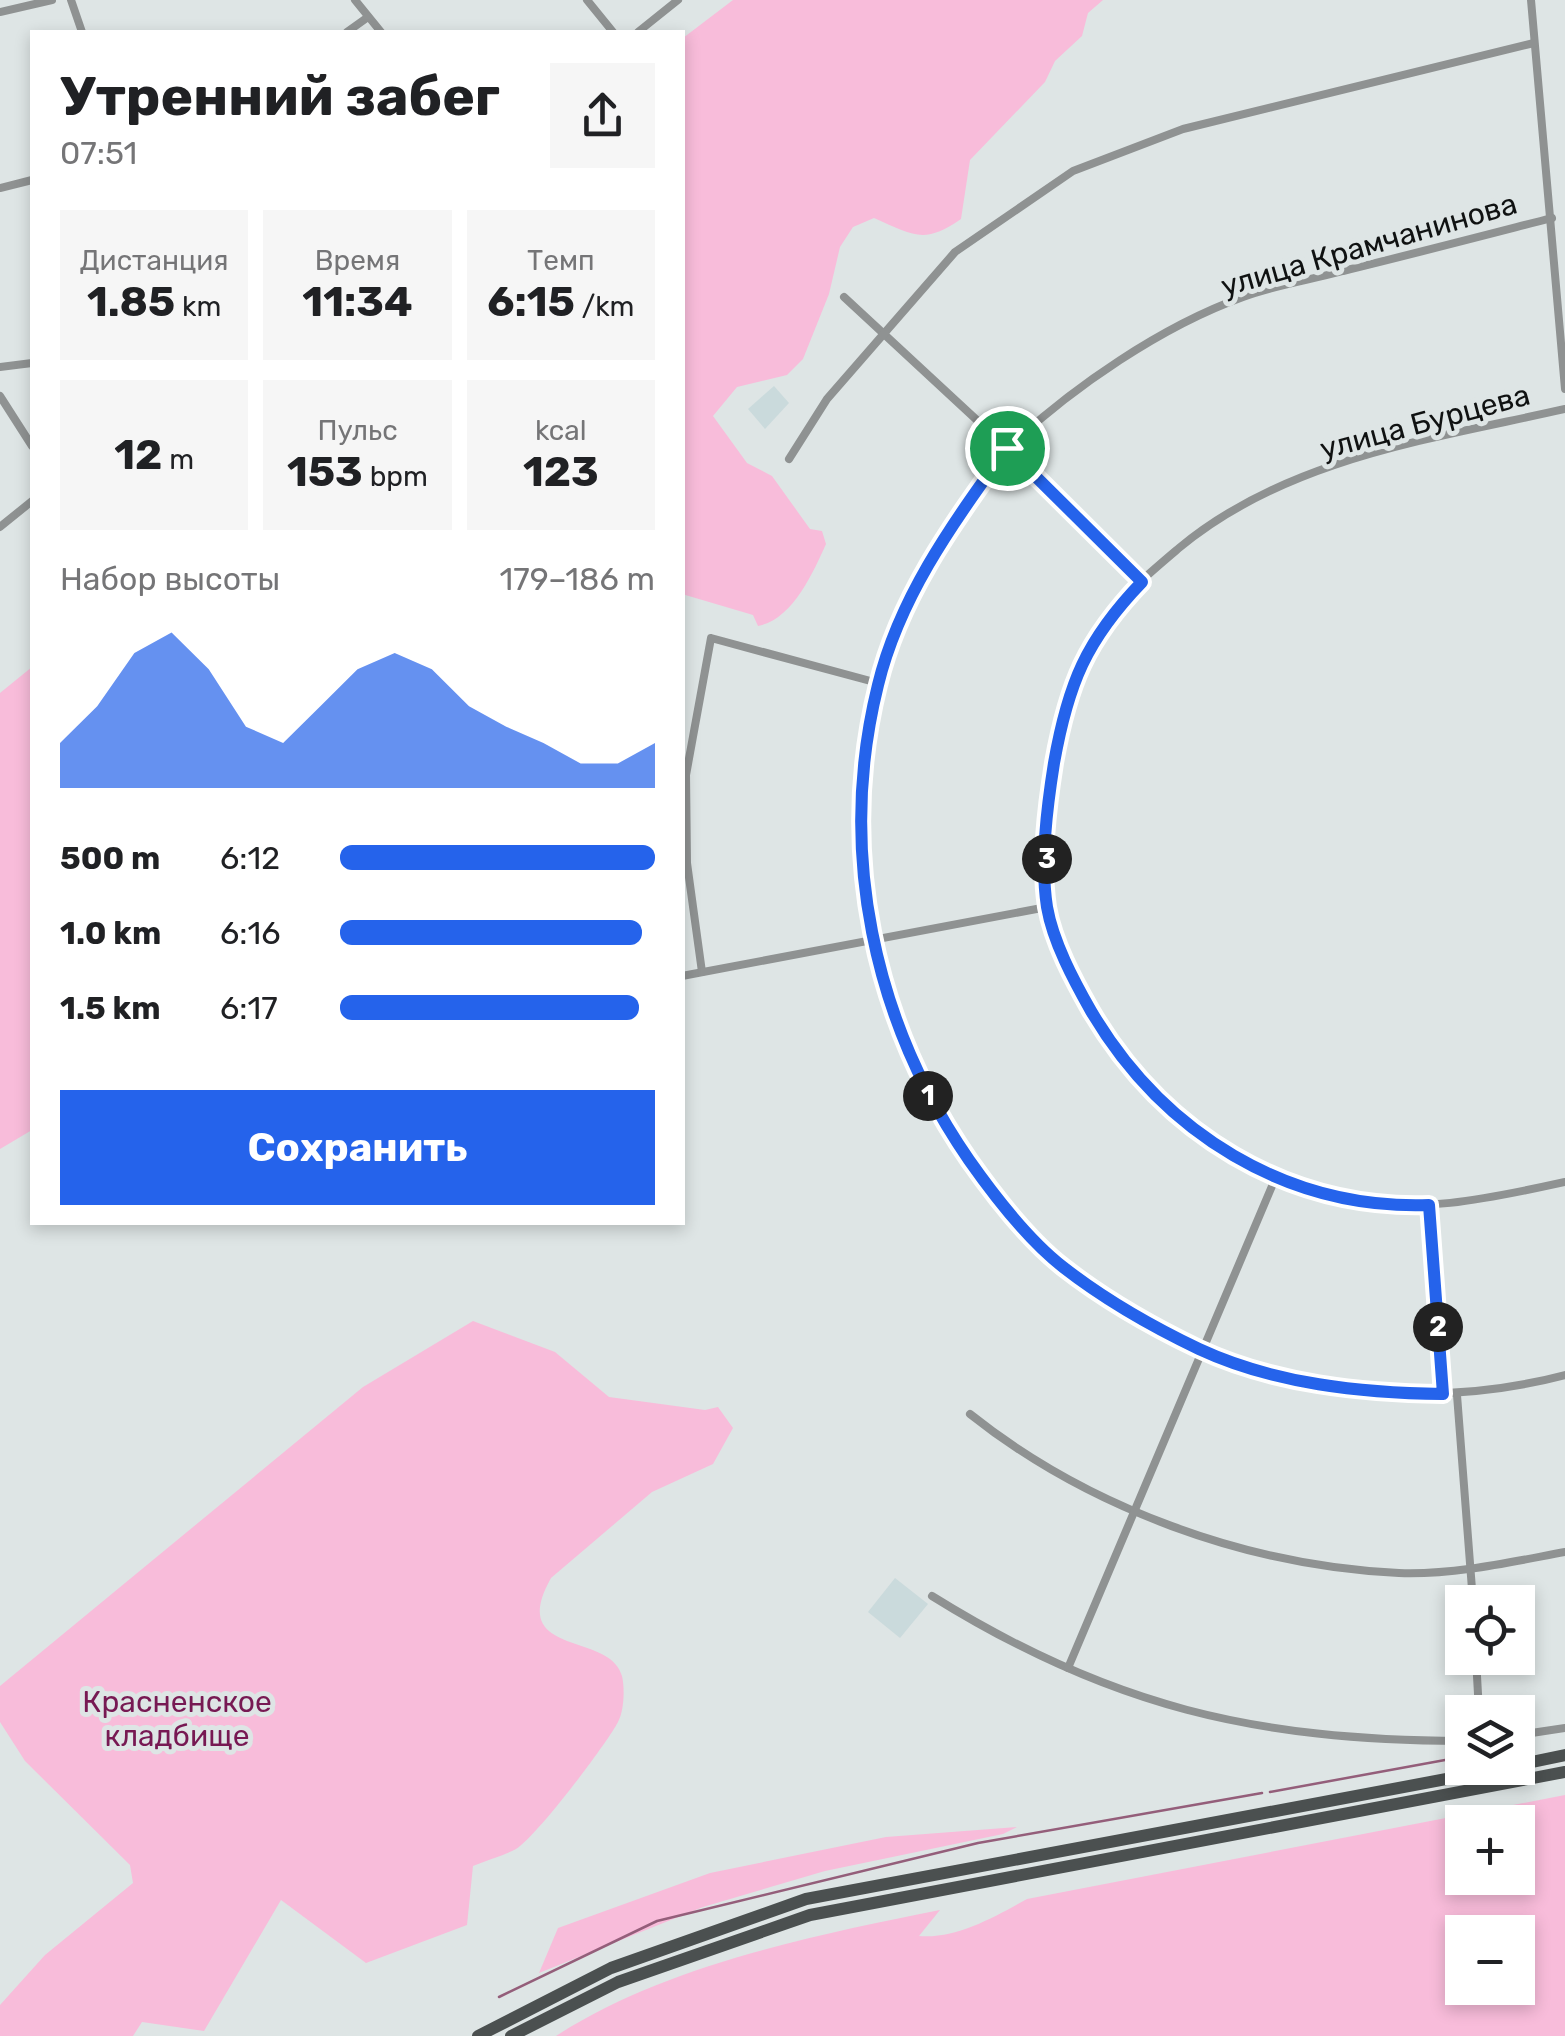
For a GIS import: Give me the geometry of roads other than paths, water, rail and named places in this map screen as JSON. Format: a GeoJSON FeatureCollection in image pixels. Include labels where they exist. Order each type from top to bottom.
{"type":"FeatureCollection","features":[{"type":"Feature","properties":{"kind":"main road"},"geometry":{"type":"LineString","coordinates":[[1535,1761],[1565,1755]]}},
{"type":"Feature","properties":{"kind":"main road"},"geometry":{"type":"LineString","coordinates":[[511,2036],[618,1982],[810,1915],[1565,1772]]}},
{"type":"Feature","properties":{"kind":"main road"},"geometry":{"type":"LineString","coordinates":[[478,2036],[611,1968],[806,1899],[1445,1779]]}},
{"type":"Feature","properties":{"kind":"street"},"geometry":{"type":"LineString","coordinates":[[0,12],[52,0]]}},
{"type":"Feature","properties":{"kind":"street"},"geometry":{"type":"LineString","coordinates":[[71,0],[81,30]]}},
{"type":"Feature","properties":{"kind":"street"},"geometry":{"type":"LineString","coordinates":[[355,0],[378,30]]}},
{"type":"Feature","properties":{"kind":"street"},"geometry":{"type":"LineString","coordinates":[[587,0],[611,30]]}},
{"type":"Feature","properties":{"kind":"street"},"geometry":{"type":"LineString","coordinates":[[640,30],[678,0]]}},
{"type":"Feature","properties":{"kind":"street"},"geometry":{"type":"LineString","coordinates":[[1531,0],[1565,389]]}},
{"type":"Feature","properties":{"kind":"street"},"geometry":{"type":"LineString","coordinates":[[350,30],[368,17]]}},
{"type":"Feature","properties":{"kind":"street"},"geometry":{"type":"LineString","coordinates":[[789,459],[827,399],[955,252],[1073,171],[1184,129],[1534,44]]}},
{"type":"Feature","properties":{"kind":"street"},"geometry":{"type":"LineString","coordinates":[[0,188],[30,180]]}},
{"type":"Feature","properties":{"kind":"street","name":"улица Крамчанинова"},"geometry":{"type":"LineString","coordinates":[[1552,218],[1242,297],[1119,359],[1007,448],[930,555],[878,683],[860,790],[861,856],[872,939],[890,1008],[930,1099],[994,1195],[1061,1266],[1201,1350],[1358,1393],[1457,1395],[1565,1375]]}},
{"type":"Feature","properties":{"kind":"street"},"geometry":{"type":"LineString","coordinates":[[844,297],[1007,448],[1142,582]]}},
{"type":"Feature","properties":{"kind":"street"},"geometry":{"type":"LineString","coordinates":[[0,367],[30,363]]}},
{"type":"Feature","properties":{"kind":"street"},"geometry":{"type":"LineString","coordinates":[[0,396],[30,443]]}},
{"type":"Feature","properties":{"kind":"street","name":"улица Бурцева"},"geometry":{"type":"LineString","coordinates":[[1565,409],[1358,456],[1265,492],[1182,546],[1142,582],[1103,623],[1065,702],[1048,802],[1047,907],[1074,982],[1108,1039],[1170,1110],[1218,1148],[1275,1179],[1364,1204],[1429,1205],[1470,1203],[1565,1182]]}},
{"type":"Feature","properties":{"kind":"street"},"geometry":{"type":"LineString","coordinates":[[0,527],[30,503]]}},
{"type":"Feature","properties":{"kind":"street"},"geometry":{"type":"LineString","coordinates":[[702,972],[687,864],[686,775],[711,638],[878,683]]}},
{"type":"Feature","properties":{"kind":"street"},"geometry":{"type":"LineString","coordinates":[[685,975],[1047,907]]}},
{"type":"Feature","properties":{"kind":"street"},"geometry":{"type":"LineString","coordinates":[[1068,1668],[1131,1509],[1275,1179]]}},
{"type":"Feature","properties":{"kind":"street"},"geometry":{"type":"LineString","coordinates":[[1429,1205],[1443,1394]]}},
{"type":"Feature","properties":{"kind":"street"},"geometry":{"type":"LineString","coordinates":[[1457,1395],[1472,1585]]}},
{"type":"Feature","properties":{"kind":"street"},"geometry":{"type":"LineString","coordinates":[[970,1414],[1021,1454],[1131,1509],[1215,1540],[1296,1560],[1400,1573],[1471,1569],[1565,1552]]}},
{"type":"Feature","properties":{"kind":"street"},"geometry":{"type":"LineString","coordinates":[[932,1596],[1021,1650],[1164,1706],[1238,1725],[1358,1740],[1445,1741]]}},
{"type":"Feature","properties":{"kind":"street"},"geometry":{"type":"LineString","coordinates":[[1535,1733],[1565,1728]]}},
{"type":"Feature","properties":{"kind":"waterway"},"geometry":{"type":"LineString","coordinates":[[1270,1792],[1445,1760]]}},
{"type":"Feature","properties":{"kind":"waterway"},"geometry":{"type":"LineString","coordinates":[[499,1997],[657,1921],[978,1843],[1262,1793]]}},
{"type":"Feature","properties":{"kind":"park label","name":"Красненское кладбище"},"geometry":{"type":"Point","coordinates":[177,1719]}}]}
